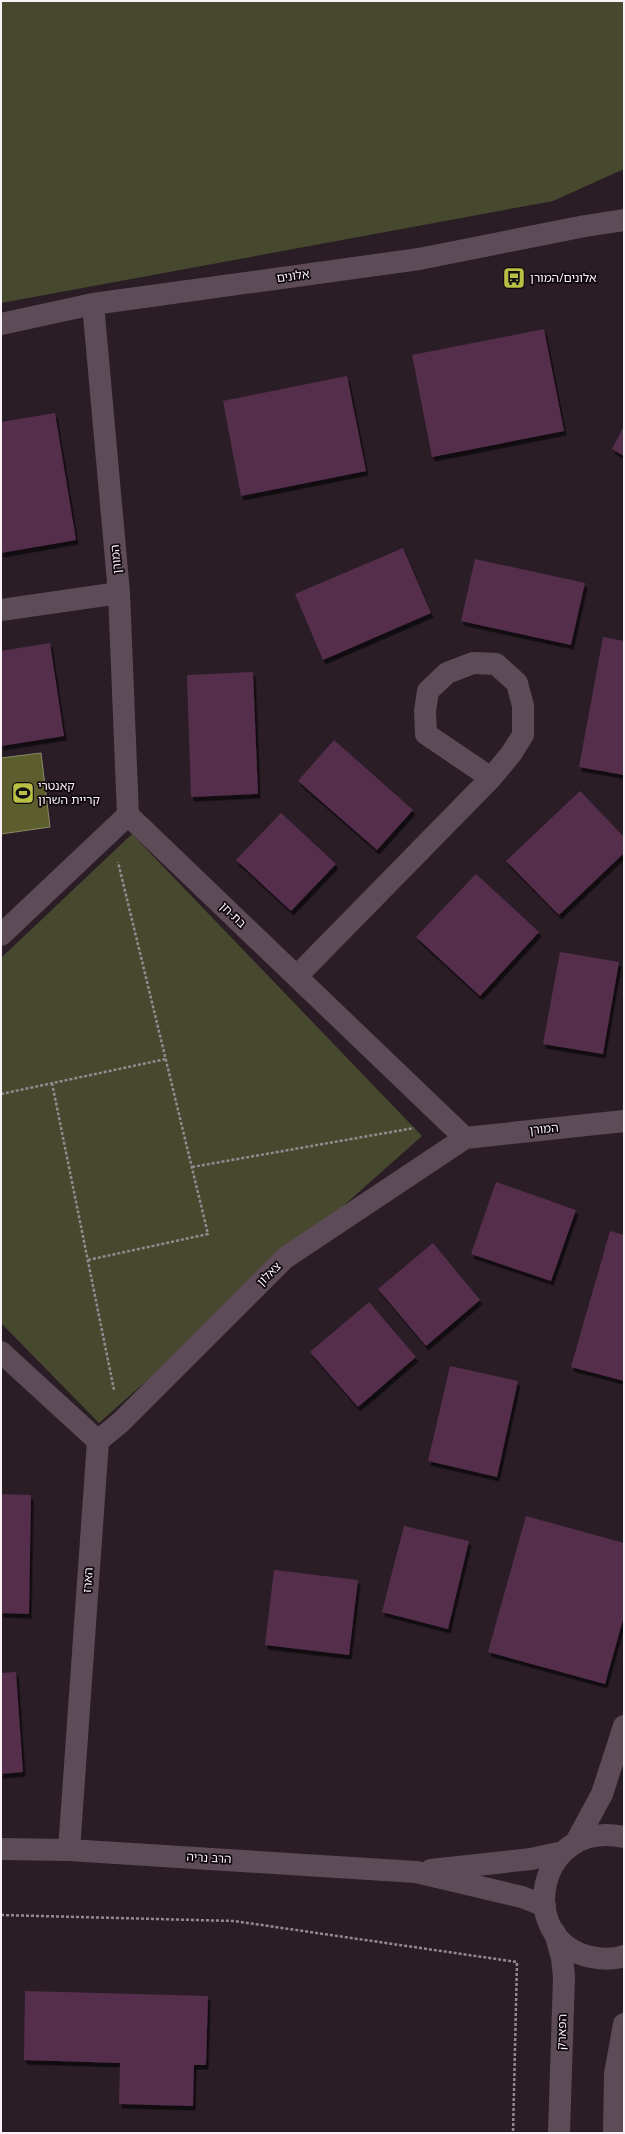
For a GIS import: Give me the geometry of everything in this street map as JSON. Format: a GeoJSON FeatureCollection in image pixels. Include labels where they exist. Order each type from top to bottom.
{"type":"FeatureCollection","features":[{"type":"Feature","properties":{"kind":"street","name":"אלונים"},"geometry":{"type":"LineString","coordinates":[[585,226],[624,208]]}},
{"type":"Feature","properties":{"kind":"street","name":"אלונים"},"geometry":{"type":"LineString","coordinates":[[1,324],[93,304],[419,259],[585,226],[624,220]]}},
{"type":"Feature","properties":{"kind":"street","name":"המורן"},"geometry":{"type":"LineString","coordinates":[[93,304],[118,593],[128,815]]}},
{"type":"Feature","properties":{"kind":"street"},"geometry":{"type":"LineString","coordinates":[[1,610],[118,593]]}},
{"type":"Feature","properties":{"kind":"street"},"geometry":{"type":"LineString","coordinates":[[297,976],[491,778],[523,735],[523,706],[517,683],[496,664],[473,663],[447,673],[428,691],[425,711],[426,734],[491,778]]}},
{"type":"Feature","properties":{"kind":"street"},"geometry":{"type":"LineString","coordinates":[[1,935],[128,815]]}},
{"type":"Feature","properties":{"kind":"street","name":"בת-חן"},"geometry":{"type":"LineString","coordinates":[[128,815],[465,1138]]}},
{"type":"Feature","properties":{"kind":"street","name":"המורן"},"geometry":{"type":"LineString","coordinates":[[465,1138],[624,1121]]}},
{"type":"Feature","properties":{"kind":"street","name":"צאלון"},"geometry":{"type":"LineString","coordinates":[[98,1440],[121,1422],[285,1258],[465,1138]]}},
{"type":"Feature","properties":{"kind":"street"},"geometry":{"type":"LineString","coordinates":[[1,1352],[98,1440]]}},
{"type":"Feature","properties":{"kind":"street","name":"הארז"},"geometry":{"type":"LineString","coordinates":[[69,1850],[98,1440]]}},
{"type":"Feature","properties":{"kind":"street"},"geometry":{"type":"LineString","coordinates":[[624,1726],[602,1794],[569,1847],[553,1864],[546,1878],[544,1894],[546,1914],[555,1933],[568,1946],[584,1955],[602,1959],[624,1956]]}},
{"type":"Feature","properties":{"kind":"street","name":"הרב נריה"},"geometry":{"type":"LineString","coordinates":[[416,1872],[531,1859],[569,1847],[593,1835],[611,1834],[624,1837]]}},
{"type":"Feature","properties":{"kind":"street","name":"הרב נריה"},"geometry":{"type":"LineString","coordinates":[[1,1849],[69,1850],[416,1872],[522,1897],[545,1906]]}},
{"type":"Feature","properties":{"kind":"street","name":"הפארק"},"geometry":{"type":"LineString","coordinates":[[555,1933],[562,1958],[564,1977],[559,2133]]}},
{"type":"Feature","properties":{"kind":"street"},"geometry":{"type":"LineString","coordinates":[[614,2133],[615,2074],[624,2024]]}},
{"type":"Feature","properties":{"kind":"path"},"geometry":{"type":"LineString","coordinates":[[88,1260],[208,1234],[111,830]]}},
{"type":"Feature","properties":{"kind":"path"},"geometry":{"type":"LineString","coordinates":[[1,1094],[166,1059]]}},
{"type":"Feature","properties":{"kind":"path"},"geometry":{"type":"LineString","coordinates":[[52,1083],[121,1422]]}},
{"type":"Feature","properties":{"kind":"path"},"geometry":{"type":"LineString","coordinates":[[192,1166],[449,1122]]}},
{"type":"Feature","properties":{"kind":"path"},"geometry":{"type":"LineString","coordinates":[[1,1915],[234,1921],[517,1962],[513,2133]]}},
{"type":"Feature","properties":{"kind":"shaded area"},"geometry":{"type":"Polygon","coordinates":[[[1,1],[624,1],[624,169],[553,201],[1,303],[1,1]]]}},
{"type":"Feature","properties":{"kind":"shaded area","name":"קאנטרי קריית השרון"},"geometry":{"type":"Polygon","coordinates":[[[41,753],[50,827],[1,834],[1,758],[41,753]]]}},
{"type":"Feature","properties":{"kind":"shaded area"},"geometry":{"type":"Polygon","coordinates":[[[132,834],[422,1136],[99,1423],[1,1323],[1,958],[132,834]]]}},
{"type":"Feature","properties":{"kind":"building"},"geometry":{"type":"Polygon","coordinates":[[[544,329],[564,431],[432,457],[412,355],[544,329]]]}},
{"type":"Feature","properties":{"kind":"building"},"geometry":{"type":"Polygon","coordinates":[[[347,376],[366,471],[241,496],[223,401],[347,376]]]}},
{"type":"Feature","properties":{"kind":"building"},"geometry":{"type":"Polygon","coordinates":[[[55,413],[76,540],[1,553],[1,422],[55,413]]]}},
{"type":"Feature","properties":{"kind":"building"},"geometry":{"type":"Polygon","coordinates":[[[624,426],[624,456],[612,449],[624,426]]]}},
{"type":"Feature","properties":{"kind":"building"},"geometry":{"type":"Polygon","coordinates":[[[403,548],[431,613],[323,660],[295,594],[403,548]]]}},
{"type":"Feature","properties":{"kind":"building"},"geometry":{"type":"Polygon","coordinates":[[[475,559],[585,583],[571,645],[461,621],[475,559]]]}},
{"type":"Feature","properties":{"kind":"building"},"geometry":{"type":"Polygon","coordinates":[[[603,637],[624,641],[624,775],[579,767],[603,637]]]}},
{"type":"Feature","properties":{"kind":"building"},"geometry":{"type":"Polygon","coordinates":[[[50,643],[64,736],[1,746],[1,651],[50,643]]]}},
{"type":"Feature","properties":{"kind":"building"},"geometry":{"type":"Polygon","coordinates":[[[253,672],[258,794],[191,797],[187,675],[253,672]]]}},
{"type":"Feature","properties":{"kind":"building"},"geometry":{"type":"Polygon","coordinates":[[[334,740],[413,810],[377,850],[298,781],[334,740]]]}},
{"type":"Feature","properties":{"kind":"building"},"geometry":{"type":"Polygon","coordinates":[[[580,791],[624,837],[624,853],[559,915],[506,861],[580,791]]]}},
{"type":"Feature","properties":{"kind":"building"},"geometry":{"type":"Polygon","coordinates":[[[281,813],[336,864],[291,911],[236,860],[281,813]]]}},
{"type":"Feature","properties":{"kind":"building"},"geometry":{"type":"Polygon","coordinates":[[[476,874],[539,932],[480,996],[416,937],[476,874]]]}},
{"type":"Feature","properties":{"kind":"building"},"geometry":{"type":"Polygon","coordinates":[[[560,952],[619,962],[603,1054],[543,1044],[560,952]]]}},
{"type":"Feature","properties":{"kind":"building"},"geometry":{"type":"Polygon","coordinates":[[[496,1182],[576,1210],[551,1281],[471,1254],[496,1182]]]}},
{"type":"Feature","properties":{"kind":"building"},"geometry":{"type":"Polygon","coordinates":[[[610,1231],[624,1235],[624,1381],[571,1367],[610,1231]]]}},
{"type":"Feature","properties":{"kind":"building"},"geometry":{"type":"Polygon","coordinates":[[[433,1243],[480,1300],[426,1346],[378,1289],[433,1243]]]}},
{"type":"Feature","properties":{"kind":"building"},"geometry":{"type":"Polygon","coordinates":[[[369,1302],[416,1357],[358,1407],[310,1352],[369,1302]]]}},
{"type":"Feature","properties":{"kind":"building"},"geometry":{"type":"Polygon","coordinates":[[[450,1366],[518,1381],[497,1477],[428,1461],[450,1366]]]}},
{"type":"Feature","properties":{"kind":"building"},"geometry":{"type":"Polygon","coordinates":[[[1,1494],[31,1495],[29,1614],[1,1613],[1,1494]]]}},
{"type":"Feature","properties":{"kind":"building"},"geometry":{"type":"Polygon","coordinates":[[[526,1516],[624,1543],[624,1616],[605,1684],[488,1652],[526,1516]]]}},
{"type":"Feature","properties":{"kind":"building"},"geometry":{"type":"Polygon","coordinates":[[[404,1526],[469,1541],[448,1629],[382,1612],[404,1526]]]}},
{"type":"Feature","properties":{"kind":"building"},"geometry":{"type":"Polygon","coordinates":[[[274,1570],[358,1580],[349,1655],[265,1645],[274,1570]]]}},
{"type":"Feature","properties":{"kind":"building"},"geometry":{"type":"Polygon","coordinates":[[[16,1672],[23,1772],[1,1774],[1,1673],[16,1672]]]}},
{"type":"Feature","properties":{"kind":"building"},"geometry":{"type":"Polygon","coordinates":[[[25,1991],[208,1996],[206,2065],[194,2065],[193,2106],[119,2104],[120,2063],[24,2060],[25,1991]]]}},
{"type":"Feature","properties":{"kind":"place","name":"אלונים/המורן"},"geometry":{"type":"Point","coordinates":[514,278]}},
{"type":"Feature","properties":{"kind":"place","name":"קאנטרי קריית השרון"},"geometry":{"type":"Point","coordinates":[23,793]}}]}
